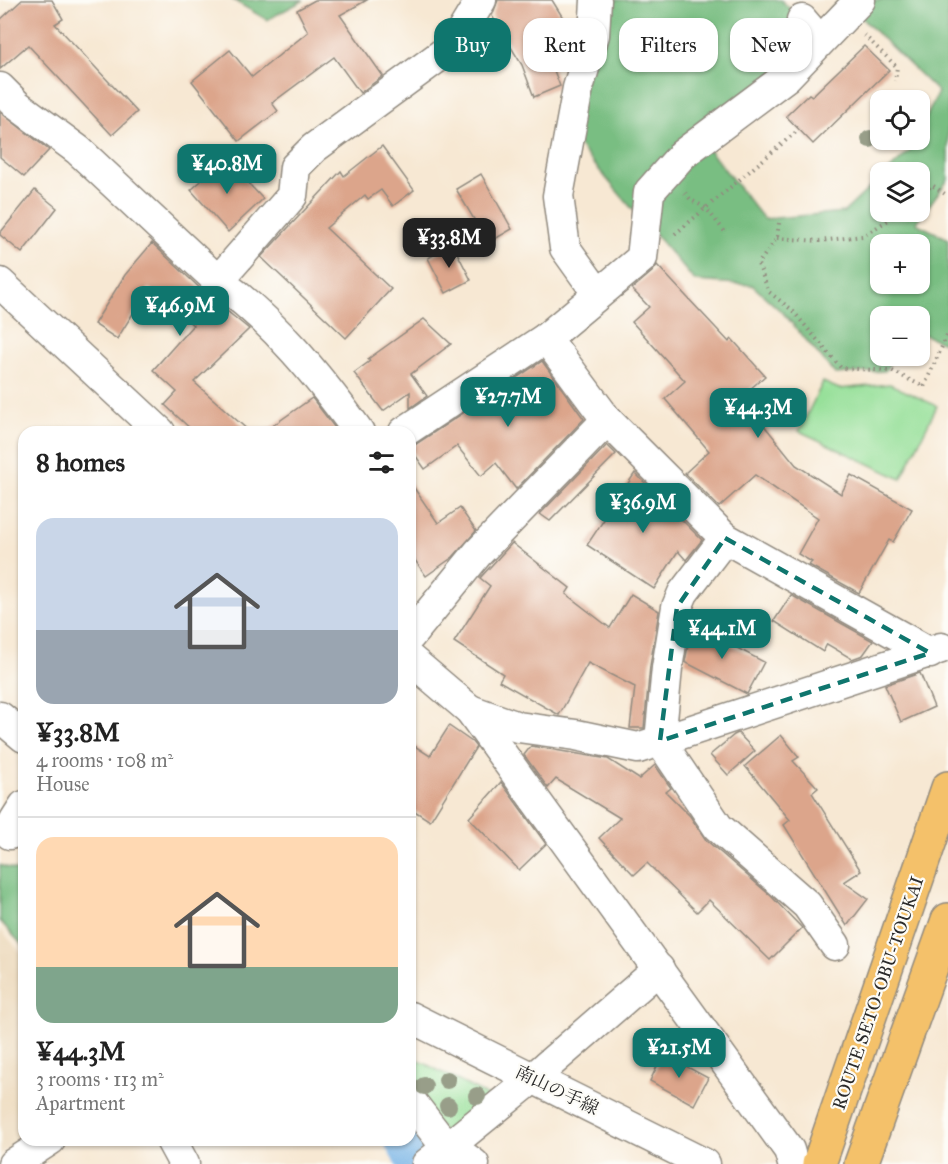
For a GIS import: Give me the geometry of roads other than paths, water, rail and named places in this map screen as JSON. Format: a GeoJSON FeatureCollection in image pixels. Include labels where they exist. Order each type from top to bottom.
{"type":"FeatureCollection","features":[{"type":"Feature","properties":{"kind":"main road","name":"ROUTE SETO-OBU-TOUKAI"},"geometry":{"type":"LineString","coordinates":[[819,1164],[948,788]]}},
{"type":"Feature","properties":{"kind":"main road"},"geometry":{"type":"LineString","coordinates":[[861,1164],[948,920]]}},
{"type":"Feature","properties":{"kind":"street"},"geometry":{"type":"LineString","coordinates":[[218,281],[292,196],[295,167],[314,148],[453,46],[481,0]]}},
{"type":"Feature","properties":{"kind":"street"},"geometry":{"type":"LineString","coordinates":[[596,0],[594,35],[578,88],[558,196],[565,248],[598,294]]}},
{"type":"Feature","properties":{"kind":"street"},"geometry":{"type":"LineString","coordinates":[[413,426],[546,338],[642,258],[650,192],[683,154],[786,77],[811,31],[860,0]]}},
{"type":"Feature","properties":{"kind":"street"},"geometry":{"type":"LineString","coordinates":[[0,88],[17,105],[78,150],[218,281],[238,296],[301,358],[354,426]]}},
{"type":"Feature","properties":{"kind":"street"},"geometry":{"type":"LineString","coordinates":[[0,283],[154,426]]}},
{"type":"Feature","properties":{"kind":"street"},"geometry":{"type":"LineString","coordinates":[[546,338],[607,420],[725,538],[939,649]]}},
{"type":"Feature","properties":{"kind":"street"},"geometry":{"type":"LineString","coordinates":[[416,629],[478,553],[607,420]]}},
{"type":"Feature","properties":{"kind":"street"},"geometry":{"type":"LineString","coordinates":[[725,538],[683,593],[677,607],[667,668],[660,741],[718,827],[807,905],[835,945]]}},
{"type":"Feature","properties":{"kind":"street"},"geometry":{"type":"LineString","coordinates":[[470,710],[518,727],[576,735],[638,748],[939,649]]}},
{"type":"Feature","properties":{"kind":"street"},"geometry":{"type":"LineString","coordinates":[[416,664],[470,710],[789,1150],[793,1164]]}},
{"type":"Feature","properties":{"kind":"street"},"geometry":{"type":"LineString","coordinates":[[0,717],[18,732]]}},
{"type":"Feature","properties":{"kind":"street"},"geometry":{"type":"LineString","coordinates":[[11,834],[18,815]]}},
{"type":"Feature","properties":{"kind":"street"},"geometry":{"type":"LineString","coordinates":[[440,1155],[659,969]]}},
{"type":"Feature","properties":{"kind":"street","name":"南山の手線"},"geometry":{"type":"LineString","coordinates":[[416,1020],[705,1164]]}},
{"type":"Feature","properties":{"kind":"street"},"geometry":{"type":"LineString","coordinates":[[416,1108],[440,1139],[440,1155]]}},
{"type":"Feature","properties":{"kind":"street"},"geometry":{"type":"LineString","coordinates":[[13,1164],[41,1146]]}},
{"type":"Feature","properties":{"kind":"street"},"geometry":{"type":"LineString","coordinates":[[174,1146],[184,1164]]}},
{"type":"Feature","properties":{"kind":"street"},"geometry":{"type":"LineString","coordinates":[[440,1155],[474,1164]]}},
{"type":"Feature","properties":{"kind":"waterway"},"geometry":{"type":"LineString","coordinates":[[415,1146],[425,1164]]}}]}
